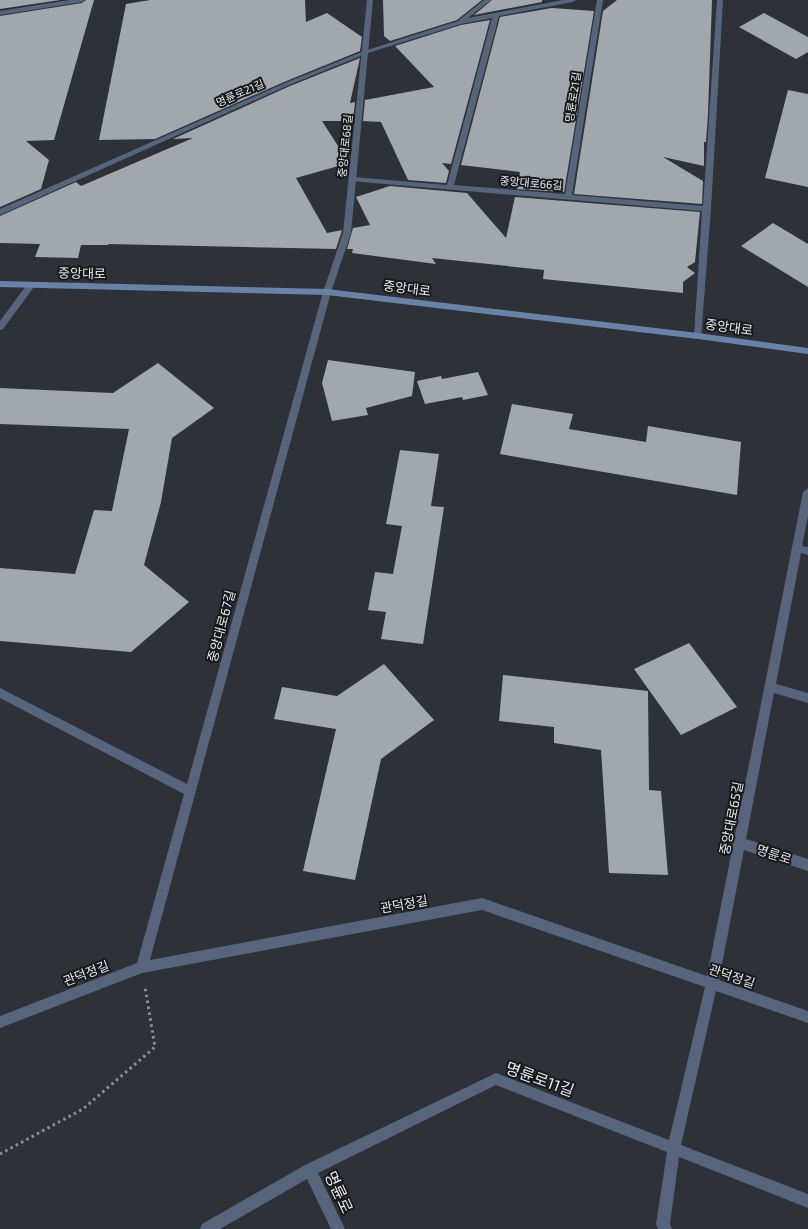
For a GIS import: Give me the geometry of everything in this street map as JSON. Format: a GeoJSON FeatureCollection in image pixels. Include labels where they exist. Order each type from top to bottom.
{"type":"FeatureCollection","features":[{"type":"Feature","properties":{"kind":"main road","name":"중앙대로"},"geometry":{"type":"LineString","coordinates":[[0,284],[327,292],[698,336],[808,352]]}},
{"type":"Feature","properties":{"kind":"street"},"geometry":{"type":"LineString","coordinates":[[0,13],[82,0]]}},
{"type":"Feature","properties":{"kind":"street","name":"중앙대로68길"},"geometry":{"type":"LineString","coordinates":[[327,292],[347,233],[370,0]]}},
{"type":"Feature","properties":{"kind":"street"},"geometry":{"type":"LineString","coordinates":[[460,22],[488,0]]}},
{"type":"Feature","properties":{"kind":"street","name":"명륜로21길"},"geometry":{"type":"LineString","coordinates":[[0,212],[287,84],[366,52],[460,22],[573,0]]}},
{"type":"Feature","properties":{"kind":"street","name":"명륜로21길"},"geometry":{"type":"LineString","coordinates":[[568,197],[600,0]]}},
{"type":"Feature","properties":{"kind":"street"},"geometry":{"type":"LineString","coordinates":[[698,336],[720,0]]}},
{"type":"Feature","properties":{"kind":"street"},"geometry":{"type":"LineString","coordinates":[[450,187],[496,15]]}},
{"type":"Feature","properties":{"kind":"street","name":"중앙대로66길"},"geometry":{"type":"LineString","coordinates":[[353,179],[706,209]]}},
{"type":"Feature","properties":{"kind":"street"},"geometry":{"type":"LineString","coordinates":[[0,327],[31,285]]}},
{"type":"Feature","properties":{"kind":"street","name":"중앙대로67길"},"geometry":{"type":"LineString","coordinates":[[142,966],[327,292]]}},
{"type":"Feature","properties":{"kind":"street","name":"중앙대로65길"},"geometry":{"type":"LineString","coordinates":[[665,1229],[663,1224],[674,1148],[712,984],[770,688],[802,549],[808,492]]}},
{"type":"Feature","properties":{"kind":"street"},"geometry":{"type":"LineString","coordinates":[[770,688],[808,698]]}},
{"type":"Feature","properties":{"kind":"street"},"geometry":{"type":"LineString","coordinates":[[0,693],[189,791]]}},
{"type":"Feature","properties":{"kind":"street","name":"명륜로"},"geometry":{"type":"LineString","coordinates":[[740,843],[808,865]]}},
{"type":"Feature","properties":{"kind":"street","name":"관덕정길"},"geometry":{"type":"LineString","coordinates":[[0,1022],[142,966],[482,904],[808,1017]]}},
{"type":"Feature","properties":{"kind":"street","name":"명륜로11길"},"geometry":{"type":"LineString","coordinates":[[207,1229],[310,1170],[496,1079],[808,1201]]}},
{"type":"Feature","properties":{"kind":"street","name":"명륜로"},"geometry":{"type":"LineString","coordinates":[[310,1170],[338,1229]]}},
{"type":"Feature","properties":{"kind":"path"},"geometry":{"type":"LineString","coordinates":[[0,1154],[83,1109],[154,1047],[142,966]]}},
{"type":"Feature","properties":{"kind":"building"},"geometry":{"type":"Polygon","coordinates":[[[0,0],[60,0],[0,9],[0,0]]]}},
{"type":"Feature","properties":{"kind":"building"},"geometry":{"type":"Polygon","coordinates":[[[86,0],[94,0],[54,140],[26,141],[49,160],[41,189],[0,207],[0,16],[82,3],[86,0]]]}},
{"type":"Feature","properties":{"kind":"building"},"geometry":{"type":"Polygon","coordinates":[[[150,0],[305,0],[306,22],[327,13],[362,37],[360,51],[284,82],[155,139],[99,140],[126,4],[150,0]]]}},
{"type":"Feature","properties":{"kind":"building"},"geometry":{"type":"Polygon","coordinates":[[[383,0],[482,0],[457,20],[390,41],[384,36],[383,0]]]}},
{"type":"Feature","properties":{"kind":"building"},"geometry":{"type":"Polygon","coordinates":[[[492,0],[542,0],[542,2],[474,15],[492,0]]]}},
{"type":"Feature","properties":{"kind":"building"},"geometry":{"type":"Polygon","coordinates":[[[617,0],[712,0],[708,114],[706,142],[704,142],[704,166],[663,157],[703,181],[702,204],[574,194],[603,11],[617,0]]]}},
{"type":"Feature","properties":{"kind":"building"},"geometry":{"type":"Polygon","coordinates":[[[552,8],[594,11],[564,192],[517,189],[520,172],[461,165],[500,17],[552,8]]]}},
{"type":"Feature","properties":{"kind":"building"},"geometry":{"type":"Polygon","coordinates":[[[764,13],[808,37],[808,52],[796,59],[739,27],[764,13]]]}},
{"type":"Feature","properties":{"kind":"building"},"geometry":{"type":"Polygon","coordinates":[[[490,20],[451,164],[442,163],[449,171],[446,183],[408,180],[381,122],[363,121],[365,100],[434,87],[395,46],[461,25],[490,20]]]}},
{"type":"Feature","properties":{"kind":"building"},"geometry":{"type":"Polygon","coordinates":[[[360,58],[350,103],[355,102],[353,121],[322,121],[349,163],[296,178],[327,233],[342,230],[336,249],[108,244],[109,245],[81,245],[78,258],[35,257],[40,244],[0,243],[0,216],[76,182],[81,186],[193,138],[173,139],[290,86],[360,58]]]}},
{"type":"Feature","properties":{"kind":"building"},"geometry":{"type":"Polygon","coordinates":[[[788,90],[808,94],[808,187],[765,178],[788,90]]]}},
{"type":"Feature","properties":{"kind":"building"},"geometry":{"type":"Polygon","coordinates":[[[390,186],[467,193],[506,238],[515,197],[700,212],[695,262],[687,267],[695,273],[683,282],[683,293],[543,279],[544,270],[432,258],[436,264],[352,253],[353,249],[347,249],[353,228],[370,225],[356,197],[390,186]]]}},
{"type":"Feature","properties":{"kind":"building"},"geometry":{"type":"Polygon","coordinates":[[[773,223],[808,244],[808,287],[741,246],[773,223]]]}},
{"type":"Feature","properties":{"kind":"building"},"geometry":{"type":"Polygon","coordinates":[[[328,360],[415,372],[412,396],[366,408],[368,415],[332,421],[322,383],[328,360]]]}},
{"type":"Feature","properties":{"kind":"building"},"geometry":{"type":"Polygon","coordinates":[[[158,363],[214,408],[172,438],[161,502],[144,565],[189,602],[131,652],[0,641],[0,568],[75,574],[94,510],[112,511],[129,429],[0,424],[0,388],[113,393],[158,363]]]}},
{"type":"Feature","properties":{"kind":"building"},"geometry":{"type":"Polygon","coordinates":[[[478,372],[488,395],[463,400],[462,397],[425,404],[417,381],[441,376],[442,379],[478,372]]]}},
{"type":"Feature","properties":{"kind":"building"},"geometry":{"type":"Polygon","coordinates":[[[512,404],[573,414],[569,429],[646,442],[648,426],[741,442],[737,495],[500,454],[512,404]]]}},
{"type":"Feature","properties":{"kind":"building"},"geometry":{"type":"Polygon","coordinates":[[[400,450],[439,454],[431,506],[444,507],[423,644],[381,639],[386,612],[368,610],[375,572],[393,574],[402,526],[386,524],[400,450]]]}},
{"type":"Feature","properties":{"kind":"building"},"geometry":{"type":"Polygon","coordinates":[[[689,643],[737,707],[681,735],[634,669],[689,643]]]}},
{"type":"Feature","properties":{"kind":"building"},"geometry":{"type":"Polygon","coordinates":[[[384,664],[434,720],[381,759],[355,880],[303,871],[336,729],[274,719],[282,687],[337,696],[384,664]]]}},
{"type":"Feature","properties":{"kind":"building"},"geometry":{"type":"Polygon","coordinates":[[[503,675],[648,691],[649,790],[661,791],[668,875],[609,873],[601,750],[554,743],[554,727],[499,721],[503,675]]]}}]}
